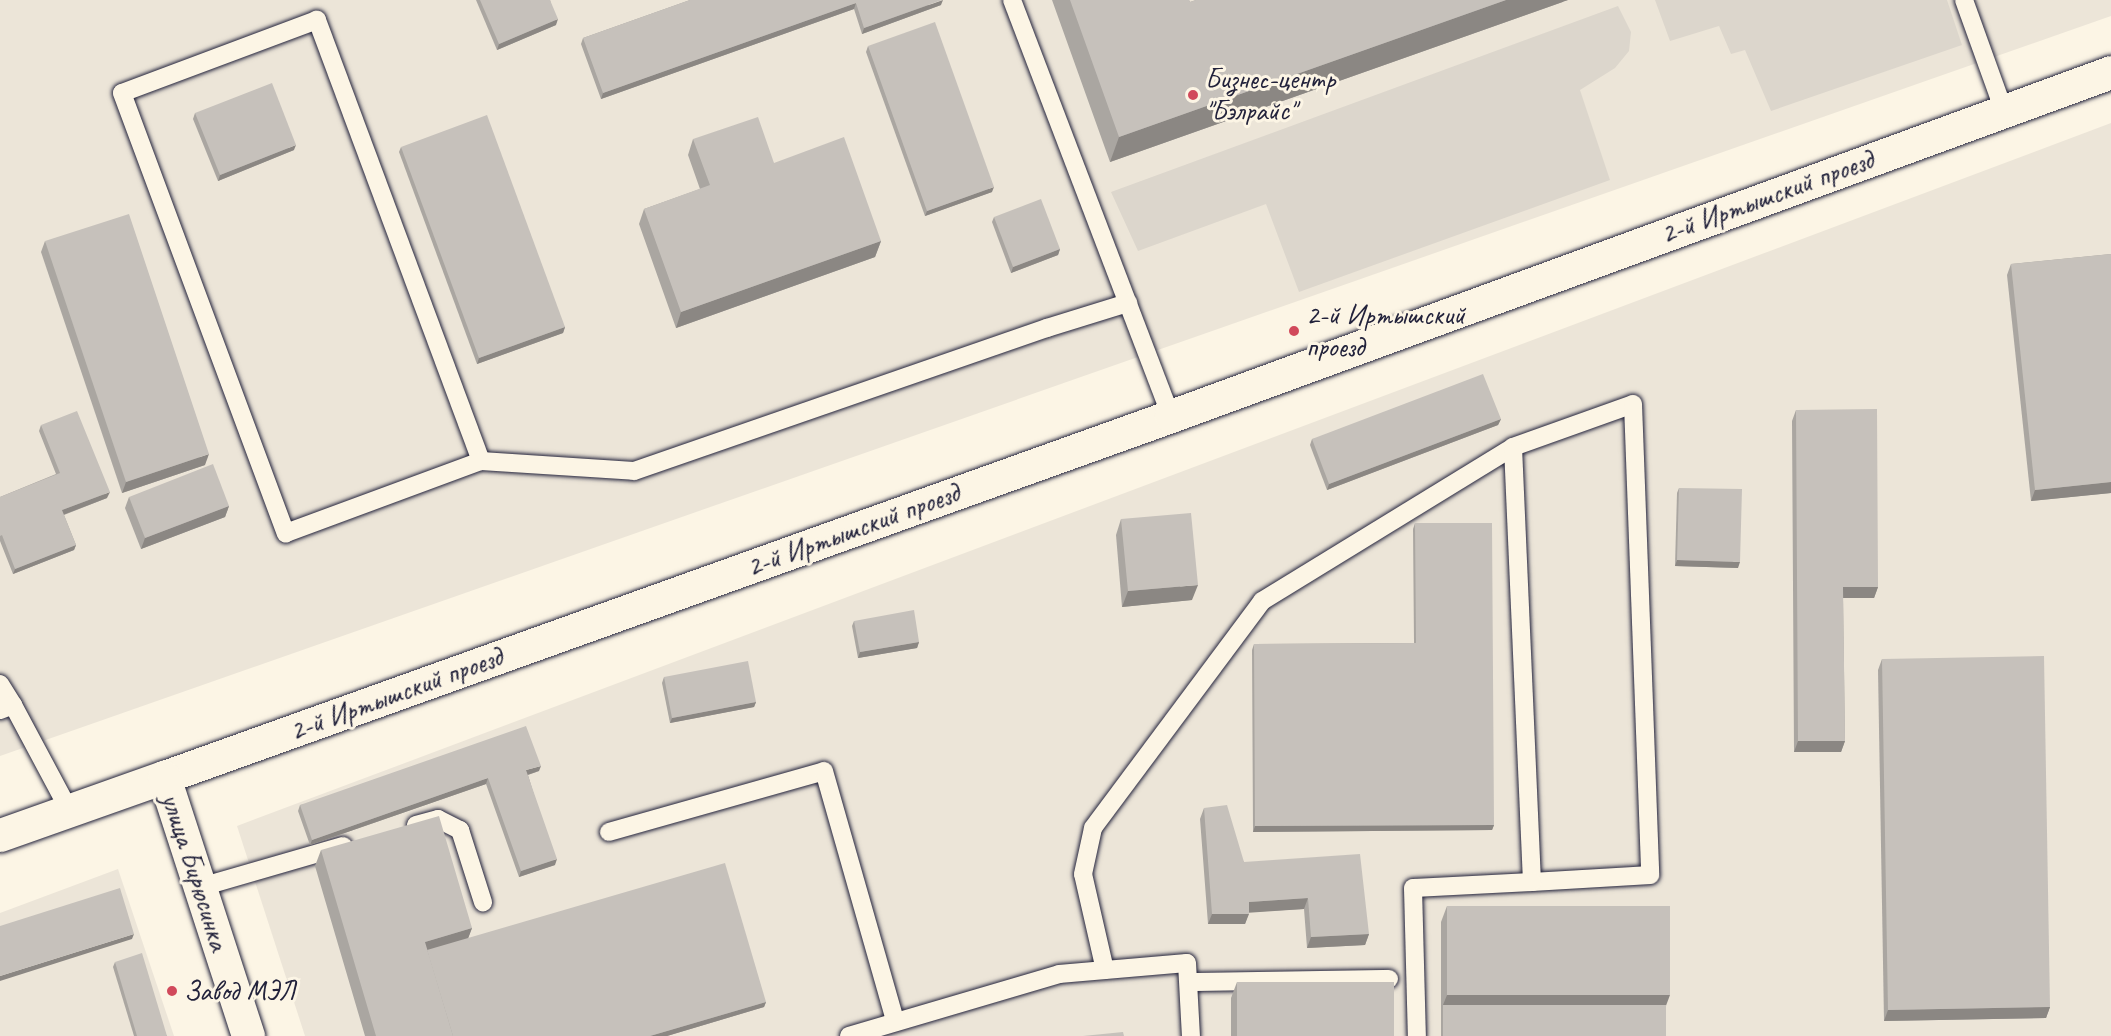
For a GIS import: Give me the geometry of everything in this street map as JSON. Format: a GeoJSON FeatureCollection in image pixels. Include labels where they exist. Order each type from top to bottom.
{"type":"FeatureCollection","features":[{"type":"Feature","properties":{"kind":"street","name":"2-й Иртышский проезд"},"geometry":{"type":"LineString","coordinates":[[0,835],[1171,416],[2111,72]]}},
{"type":"Feature","properties":{"kind":"street","name":"улица Бирюсинка"},"geometry":{"type":"LineString","coordinates":[[164,777],[248,1036]]}},
{"type":"Feature","properties":{"kind":"lane"},"geometry":{"type":"LineString","coordinates":[[1012,0],[1171,416]]}},
{"type":"Feature","properties":{"kind":"lane"},"geometry":{"type":"LineString","coordinates":[[1964,0],[2004,111]]}},
{"type":"Feature","properties":{"kind":"lane"},"geometry":{"type":"LineString","coordinates":[[481,461],[317,20],[122,93],[286,534],[481,461],[634,471],[1047,328],[1128,303]]}},
{"type":"Feature","properties":{"kind":"lane"},"geometry":{"type":"LineString","coordinates":[[1105,970],[1083,874],[1093,828],[1262,601],[1513,447],[1633,404],[1650,875],[1413,888],[1416,1036]]}},
{"type":"Feature","properties":{"kind":"lane"},"geometry":{"type":"LineString","coordinates":[[1513,447],[1532,882]]}},
{"type":"Feature","properties":{"kind":"lane"},"geometry":{"type":"LineString","coordinates":[[0,684],[7,707],[69,810]]}},
{"type":"Feature","properties":{"kind":"lane"},"geometry":{"type":"LineString","coordinates":[[609,832],[824,771],[895,1021]]}},
{"type":"Feature","properties":{"kind":"lane"},"geometry":{"type":"LineString","coordinates":[[396,831],[438,819],[454,825],[464,838],[483,902]]}},
{"type":"Feature","properties":{"kind":"lane"},"geometry":{"type":"LineString","coordinates":[[201,887],[362,840]]}},
{"type":"Feature","properties":{"kind":"lane"},"geometry":{"type":"LineString","coordinates":[[849,1036],[1059,974],[1187,963],[1191,1036]]}},
{"type":"Feature","properties":{"kind":"lane"},"geometry":{"type":"LineString","coordinates":[[1189,982],[1389,979]]}},
{"type":"Feature","properties":{"kind":"shaded area"},"geometry":{"type":"Polygon","coordinates":[[[0,0],[2111,0],[2111,16],[0,756],[0,0]]]}},
{"type":"Feature","properties":{"kind":"shaded area"},"geometry":{"type":"Polygon","coordinates":[[[1655,0],[1947,0],[1962,45],[1771,111],[1745,50],[1731,54],[1719,26],[1670,41],[1655,0]]]}},
{"type":"Feature","properties":{"kind":"shaded area"},"geometry":{"type":"Polygon","coordinates":[[[1618,6],[1631,32],[1629,51],[1615,68],[1580,90],[1610,180],[1299,292],[1266,204],[1138,251],[1111,192],[1618,6]]]}},
{"type":"Feature","properties":{"kind":"shaded area"},"geometry":{"type":"Polygon","coordinates":[[[2111,123],[2111,1036],[305,1036],[237,826],[2111,123]]]}},
{"type":"Feature","properties":{"kind":"shaded area"},"geometry":{"type":"Polygon","coordinates":[[[118,869],[174,1036],[0,1036],[0,913],[118,869]]]}},
{"type":"Feature","properties":{"kind":"building"},"geometry":{"type":"Polygon","coordinates":[[[480,0],[550,0],[558,19],[499,44],[480,0]]]}},
{"type":"Feature","properties":{"kind":"building"},"geometry":{"type":"Polygon","coordinates":[[[690,0],[942,0],[864,28],[856,3],[603,93],[583,38],[690,0]]]}},
{"type":"Feature","properties":{"kind":"building","name":"Бизнес-центр \"Бэлрайс\""},"geometry":{"type":"Polygon","coordinates":[[[1070,0],[1189,0],[1190,2],[1196,0],[1506,0],[1119,137],[1070,0]]]}},
{"type":"Feature","properties":{"kind":"building"},"geometry":{"type":"Polygon","coordinates":[[[935,22],[994,187],[927,211],[868,46],[935,22]]]}},
{"type":"Feature","properties":{"kind":"building"},"geometry":{"type":"Polygon","coordinates":[[[272,83],[296,145],[220,175],[195,113],[272,83]]]}},
{"type":"Feature","properties":{"kind":"building"},"geometry":{"type":"Polygon","coordinates":[[[487,115],[565,327],[479,358],[401,147],[487,115]]]}},
{"type":"Feature","properties":{"kind":"building"},"geometry":{"type":"Polygon","coordinates":[[[758,117],[774,163],[844,137],[881,241],[681,312],[644,209],[710,185],[693,139],[758,117]]]}},
{"type":"Feature","properties":{"kind":"building"},"geometry":{"type":"Polygon","coordinates":[[[1041,199],[1060,249],[1013,267],[994,217],[1041,199]]]}},
{"type":"Feature","properties":{"kind":"building"},"geometry":{"type":"Polygon","coordinates":[[[129,214],[209,454],[126,482],[45,241],[129,214]]]}},
{"type":"Feature","properties":{"kind":"building"},"geometry":{"type":"Polygon","coordinates":[[[2111,254],[2111,482],[2035,490],[2011,264],[2111,254]]]}},
{"type":"Feature","properties":{"kind":"building"},"geometry":{"type":"Polygon","coordinates":[[[1483,374],[1501,419],[1329,484],[1312,439],[1483,374]]]}},
{"type":"Feature","properties":{"kind":"building"},"geometry":{"type":"Polygon","coordinates":[[[1877,409],[1878,587],[1843,587],[1845,741],[1798,741],[1796,410],[1877,409]]]}},
{"type":"Feature","properties":{"kind":"building"},"geometry":{"type":"Polygon","coordinates":[[[77,411],[110,492],[62,510],[76,545],[15,569],[2,535],[0,536],[0,497],[60,473],[41,425],[77,411]]]}},
{"type":"Feature","properties":{"kind":"building"},"geometry":{"type":"Polygon","coordinates":[[[213,464],[229,506],[145,538],[129,497],[213,464]]]}},
{"type":"Feature","properties":{"kind":"building"},"geometry":{"type":"Polygon","coordinates":[[[1679,488],[1742,489],[1740,562],[1677,560],[1679,488]]]}},
{"type":"Feature","properties":{"kind":"building"},"geometry":{"type":"Polygon","coordinates":[[[1191,513],[1198,585],[1128,591],[1121,519],[1191,513]]]}},
{"type":"Feature","properties":{"kind":"building"},"geometry":{"type":"Polygon","coordinates":[[[1415,523],[1492,523],[1494,825],[1255,826],[1254,644],[1416,643],[1415,523]]]}},
{"type":"Feature","properties":{"kind":"building"},"geometry":{"type":"Polygon","coordinates":[[[914,610],[919,642],[860,652],[854,621],[914,610]]]}},
{"type":"Feature","properties":{"kind":"building"},"geometry":{"type":"Polygon","coordinates":[[[2044,656],[2050,1007],[1888,1010],[1882,659],[2044,656]]]}},
{"type":"Feature","properties":{"kind":"building"},"geometry":{"type":"Polygon","coordinates":[[[748,661],[756,702],[672,718],[664,677],[748,661]]]}},
{"type":"Feature","properties":{"kind":"building"},"geometry":{"type":"Polygon","coordinates":[[[526,726],[541,766],[526,770],[557,859],[521,871],[488,778],[312,840],[300,805],[526,726]]]}},
{"type":"Feature","properties":{"kind":"building"},"geometry":{"type":"Polygon","coordinates":[[[1227,805],[1244,862],[1360,854],[1369,934],[1311,937],[1308,898],[1249,902],[1249,914],[1212,914],[1204,808],[1227,805]]]}},
{"type":"Feature","properties":{"kind":"building"},"geometry":{"type":"Polygon","coordinates":[[[439,816],[472,928],[425,942],[453,1036],[376,1036],[321,850],[439,816]]]}},
{"type":"Feature","properties":{"kind":"building"},"geometry":{"type":"Polygon","coordinates":[[[725,863],[766,1002],[650,1036],[453,1036],[427,950],[725,863]]]}},
{"type":"Feature","properties":{"kind":"building"},"geometry":{"type":"Polygon","coordinates":[[[120,888],[134,934],[0,976],[0,926],[120,888]]]}},
{"type":"Feature","properties":{"kind":"building"},"geometry":{"type":"Polygon","coordinates":[[[1447,906],[1670,906],[1670,995],[1447,995],[1447,906]]]}},
{"type":"Feature","properties":{"kind":"building"},"geometry":{"type":"Polygon","coordinates":[[[142,953],[167,1036],[137,1036],[115,962],[142,953]]]}},
{"type":"Feature","properties":{"kind":"building"},"geometry":{"type":"Polygon","coordinates":[[[1237,982],[1394,982],[1394,1036],[1237,1036],[1237,982]]]}},
{"type":"Feature","properties":{"kind":"building"},"geometry":{"type":"Polygon","coordinates":[[[1443,1005],[1666,1005],[1666,1036],[1443,1036],[1443,1005]]]}},
{"type":"Feature","properties":{"kind":"building"},"geometry":{"type":"Polygon","coordinates":[[[1123,1032],[1124,1036],[1083,1036],[1123,1032]]]}},
{"type":"Feature","properties":{"kind":"place","name":"Бизнес-центр \"Бэлрайс\""},"geometry":{"type":"Point","coordinates":[1193,95]}},
{"type":"Feature","properties":{"kind":"place","name":"2-й Иртышский проезд"},"geometry":{"type":"Point","coordinates":[1294,331]}},
{"type":"Feature","properties":{"kind":"place","name":"Завод МЭЛ"},"geometry":{"type":"Point","coordinates":[172,991]}}]}
